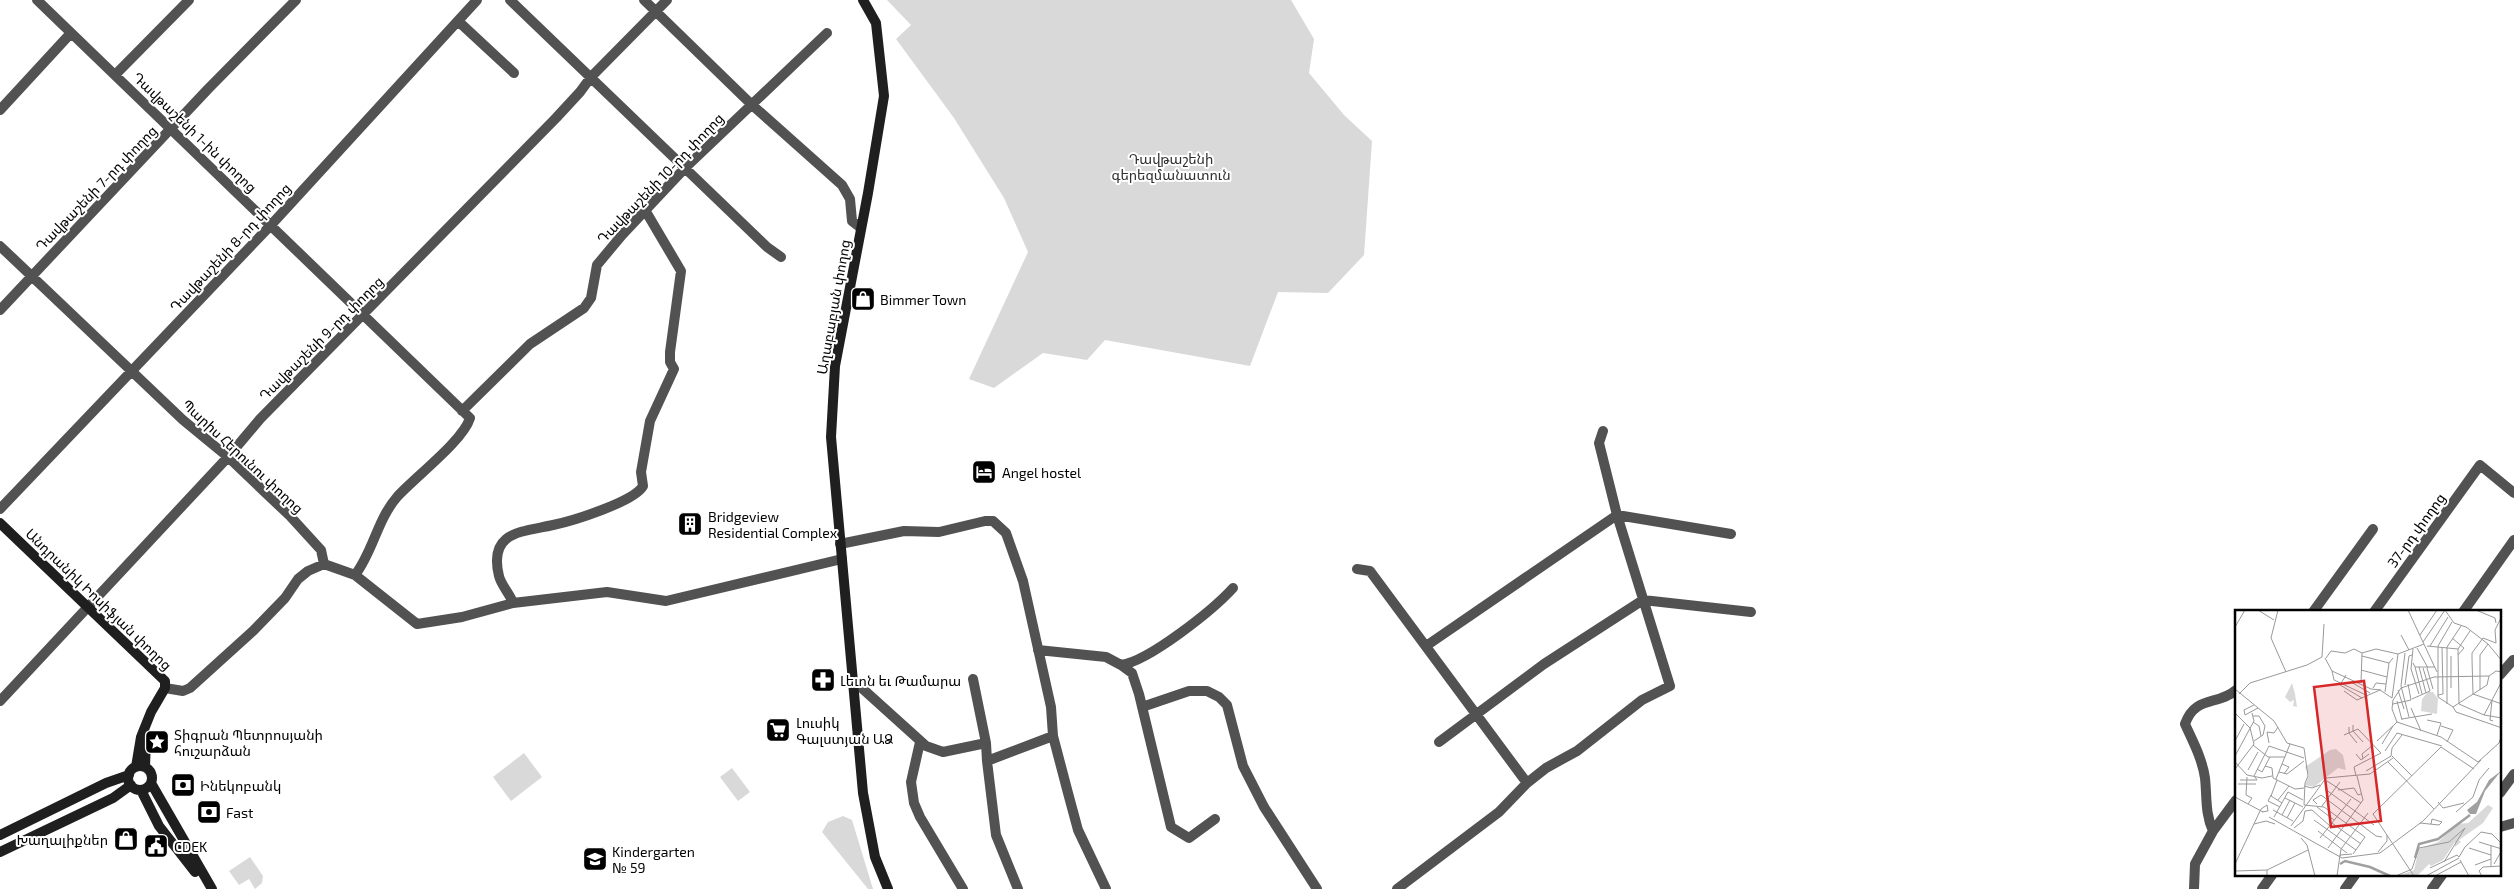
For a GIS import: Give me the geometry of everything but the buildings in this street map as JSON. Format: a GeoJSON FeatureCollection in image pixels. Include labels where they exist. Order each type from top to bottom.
{"type":"FeatureCollection","features":[{"type":"Feature","properties":{"kind":"street","name":"Դավթաշենի 1-ին փողոց"},"geometry":{"type":"LineString","coordinates":[[37,0],[365,314],[462,411]]}},
{"type":"Feature","properties":{"kind":"street"},"geometry":{"type":"LineString","coordinates":[[116,74],[190,0]]}},
{"type":"Feature","properties":{"kind":"street","name":"Դավթաշենի 7-րդ փողոց"},"geometry":{"type":"LineString","coordinates":[[0,310],[296,0]]}},
{"type":"Feature","properties":{"kind":"street","name":"Դավթաշենի 8-րդ փողոց"},"geometry":{"type":"LineString","coordinates":[[0,509],[271,224],[477,0]]}},
{"type":"Feature","properties":{"kind":"street"},"geometry":{"type":"LineString","coordinates":[[510,0],[684,169],[767,247],[781,257]]}},
{"type":"Feature","properties":{"kind":"street"},"geometry":{"type":"LineString","coordinates":[[644,0],[751,104],[842,185],[850,199],[852,220],[861,228]]}},
{"type":"Feature","properties":{"kind":"street","name":"Դավթաշենի 9-րդ փողոց"},"geometry":{"type":"LineString","coordinates":[[0,701],[228,457],[260,418],[365,314],[556,118],[591,77],[667,0]]}},
{"type":"Feature","properties":{"kind":"street","name":"Աղաբաբյան փողոց"},"geometry":{"type":"LineString","coordinates":[[863,0],[876,23],[884,96],[834,366],[831,437],[863,793],[873,850],[888,889]]}},
{"type":"Feature","properties":{"kind":"street"},"geometry":{"type":"LineString","coordinates":[[458,21],[514,73]]}},
{"type":"Feature","properties":{"kind":"street"},"geometry":{"type":"LineString","coordinates":[[0,110],[72,33]]}},
{"type":"Feature","properties":{"kind":"street","name":"Դավթաշենի 10-րդ փողոց"},"geometry":{"type":"LineString","coordinates":[[462,411],[530,344],[584,308],[591,298],[597,265],[645,210],[684,169],[827,33]]}},
{"type":"Feature","properties":{"kind":"street"},"geometry":{"type":"LineString","coordinates":[[513,603],[498,573],[501,544],[506,538],[521,531],[554,525],[625,502],[643,486],[641,472],[650,420],[674,369],[670,362],[670,352],[680,271],[645,210]]}},
{"type":"Feature","properties":{"kind":"street","name":"Պարիս Հերունու փողոց"},"geometry":{"type":"LineString","coordinates":[[0,246],[183,420],[228,457],[321,550],[324,564]]}},
{"type":"Feature","properties":{"kind":"street"},"geometry":{"type":"LineString","coordinates":[[355,575],[366,561],[381,524],[396,498],[468,424],[470,418],[462,411]]}},
{"type":"Feature","properties":{"kind":"street"},"geometry":{"type":"LineString","coordinates":[[1397,889],[1499,812],[1546,768],[1577,751],[1642,700],[1670,686],[1617,515],[1599,444],[1603,431]]}},
{"type":"Feature","properties":{"kind":"street","name":"37-րդ փողոց"},"geometry":{"type":"LineString","coordinates":[[2375,610],[2480,464],[2514,493]]}},
{"type":"Feature","properties":{"kind":"street"},"geometry":{"type":"LineString","coordinates":[[1426,646],[1617,515],[1731,534]]}},
{"type":"Feature","properties":{"kind":"street"},"geometry":{"type":"LineString","coordinates":[[840,544],[904,531],[939,532],[985,521],[994,521],[1006,533],[1023,581],[1051,707],[1053,736],[1078,830],[1106,889]]}},
{"type":"Feature","properties":{"kind":"street","name":"Անդրանիկ Իոսիֆյան փողոց"},"geometry":{"type":"LineString","coordinates":[[0,523],[160,675],[164,681],[165,688],[151,712],[137,770]]}},
{"type":"Feature","properties":{"kind":"street"},"geometry":{"type":"LineString","coordinates":[[2314,610],[2373,529]]}},
{"type":"Feature","properties":{"kind":"street"},"geometry":{"type":"LineString","coordinates":[[2463,610],[2514,540]]}},
{"type":"Feature","properties":{"kind":"street"},"geometry":{"type":"LineString","coordinates":[[165,688],[183,691],[190,688],[253,631],[284,598],[298,579],[308,571],[324,564],[355,575],[417,624],[462,617],[513,603],[607,592],[666,601],[842,558]]}},
{"type":"Feature","properties":{"kind":"street"},"geometry":{"type":"LineString","coordinates":[[1357,569],[1370,571],[1528,783]]}},
{"type":"Feature","properties":{"kind":"street"},"geometry":{"type":"LineString","coordinates":[[1121,665],[1138,660],[1200,618],[1233,588]]}},
{"type":"Feature","properties":{"kind":"street"},"geometry":{"type":"LineString","coordinates":[[1439,742],[1544,664],[1644,600],[1750,612]]}},
{"type":"Feature","properties":{"kind":"street"},"geometry":{"type":"LineString","coordinates":[[1038,650],[1106,657],[1132,673],[1171,827],[1189,838],[1215,819]]}},
{"type":"Feature","properties":{"kind":"street"},"geometry":{"type":"LineString","coordinates":[[2502,673],[2513,660]]}},
{"type":"Feature","properties":{"kind":"street"},"geometry":{"type":"LineString","coordinates":[[973,679],[986,743],[996,834],[1018,889]]}},
{"type":"Feature","properties":{"kind":"street"},"geometry":{"type":"LineString","coordinates":[[854,681],[926,746],[942,752],[986,743]]}},
{"type":"Feature","properties":{"kind":"street"},"geometry":{"type":"LineString","coordinates":[[1142,707],[1189,691],[1207,691],[1219,697],[1227,705],[1243,766],[1264,807],[1317,889]]}},
{"type":"Feature","properties":{"kind":"street"},"geometry":{"type":"LineString","coordinates":[[2213,831],[2207,818],[2205,779],[2200,757],[2185,724],[2188,715],[2196,707],[2207,701],[2230,696],[2235,691]]}},
{"type":"Feature","properties":{"kind":"street"},"geometry":{"type":"LineString","coordinates":[[987,761],[1053,736]]}},
{"type":"Feature","properties":{"kind":"street"},"geometry":{"type":"LineString","coordinates":[[920,742],[910,782],[914,803],[920,818],[963,889]]}},
{"type":"Feature","properties":{"kind":"street"},"geometry":{"type":"LineString","coordinates":[[137,770],[136,788],[159,826],[208,889]]}},
{"type":"Feature","properties":{"kind":"street"},"geometry":{"type":"LineString","coordinates":[[0,835],[106,783],[137,770],[152,775],[151,782],[147,788],[136,788],[113,798],[0,852]]}},
{"type":"Feature","properties":{"kind":"street"},"geometry":{"type":"LineString","coordinates":[[2502,790],[2514,774]]}},
{"type":"Feature","properties":{"kind":"street"},"geometry":{"type":"LineString","coordinates":[[151,782],[212,889]]}},
{"type":"Feature","properties":{"kind":"street"},"geometry":{"type":"LineString","coordinates":[[2194,889],[2195,864],[2213,831],[2235,801]]}},
{"type":"Feature","properties":{"kind":"street"},"geometry":{"type":"LineString","coordinates":[[2262,889],[2271,876]]}},
{"type":"Feature","properties":{"kind":"street"},"geometry":{"type":"LineString","coordinates":[[2345,889],[2353,876]]}},
{"type":"Feature","properties":{"kind":"street"},"geometry":{"type":"LineString","coordinates":[[2432,889],[2441,876]]}},
{"type":"Feature","properties":{"kind":"green space","name":"Դավթաշենի գերեզմանատուն"},"geometry":{"type":"Polygon","coordinates":[[[887,0],[1291,0],[1314,39],[1309,73],[1344,115],[1372,141],[1364,255],[1328,293],[1278,292],[1250,366],[1105,340],[1087,360],[1043,353],[994,388],[969,379],[1028,252],[1004,198],[954,118],[896,39],[911,25],[887,0]]]}},
{"type":"Feature","properties":{"kind":"green space"},"geometry":{"type":"Polygon","coordinates":[[[524,753],[542,777],[511,801],[493,777],[524,753]]]}},
{"type":"Feature","properties":{"kind":"green space"},"geometry":{"type":"Polygon","coordinates":[[[732,768],[750,792],[738,801],[720,777],[732,768]]]}},
{"type":"Feature","properties":{"kind":"green space"},"geometry":{"type":"Polygon","coordinates":[[[843,816],[852,820],[873,889],[868,889],[822,832],[828,822],[843,816]]]}},
{"type":"Feature","properties":{"kind":"green space"},"geometry":{"type":"Polygon","coordinates":[[[250,857],[263,876],[262,883],[255,889],[249,879],[239,885],[229,871],[250,857]]]}},
{"type":"Feature","properties":{"kind":"place","name":"Bimmer Town"},"geometry":{"type":"Point","coordinates":[863,299]}},
{"type":"Feature","properties":{"kind":"place","name":"Angel hostel"},"geometry":{"type":"Point","coordinates":[984,472]}},
{"type":"Feature","properties":{"kind":"place","name":"Bridgeview Residential Complex"},"geometry":{"type":"Point","coordinates":[690,524]}},
{"type":"Feature","properties":{"kind":"place","name":"Լեւոն եւ Թամարա"},"geometry":{"type":"Point","coordinates":[823,680]}},
{"type":"Feature","properties":{"kind":"place","name":"Լուսիկ Գալստյան ԱՁ"},"geometry":{"type":"Point","coordinates":[778,730]}},
{"type":"Feature","properties":{"kind":"place","name":"Տիգրան Պետրոսյանի հուշարձան"},"geometry":{"type":"Point","coordinates":[157,742]}},
{"type":"Feature","properties":{"kind":"place","name":"Ինեկոբանկ"},"geometry":{"type":"Point","coordinates":[183,785]}},
{"type":"Feature","properties":{"kind":"place","name":"Fast"},"geometry":{"type":"Point","coordinates":[209,812]}},
{"type":"Feature","properties":{"kind":"place","name":"Խաղալիքներ"},"geometry":{"type":"Point","coordinates":[126,839]}},
{"type":"Feature","properties":{"kind":"place","name":"CDEK"},"geometry":{"type":"Point","coordinates":[156,846]}},
{"type":"Feature","properties":{"kind":"place","name":"Kindergarten № 59"},"geometry":{"type":"Point","coordinates":[595,859]}}]}
